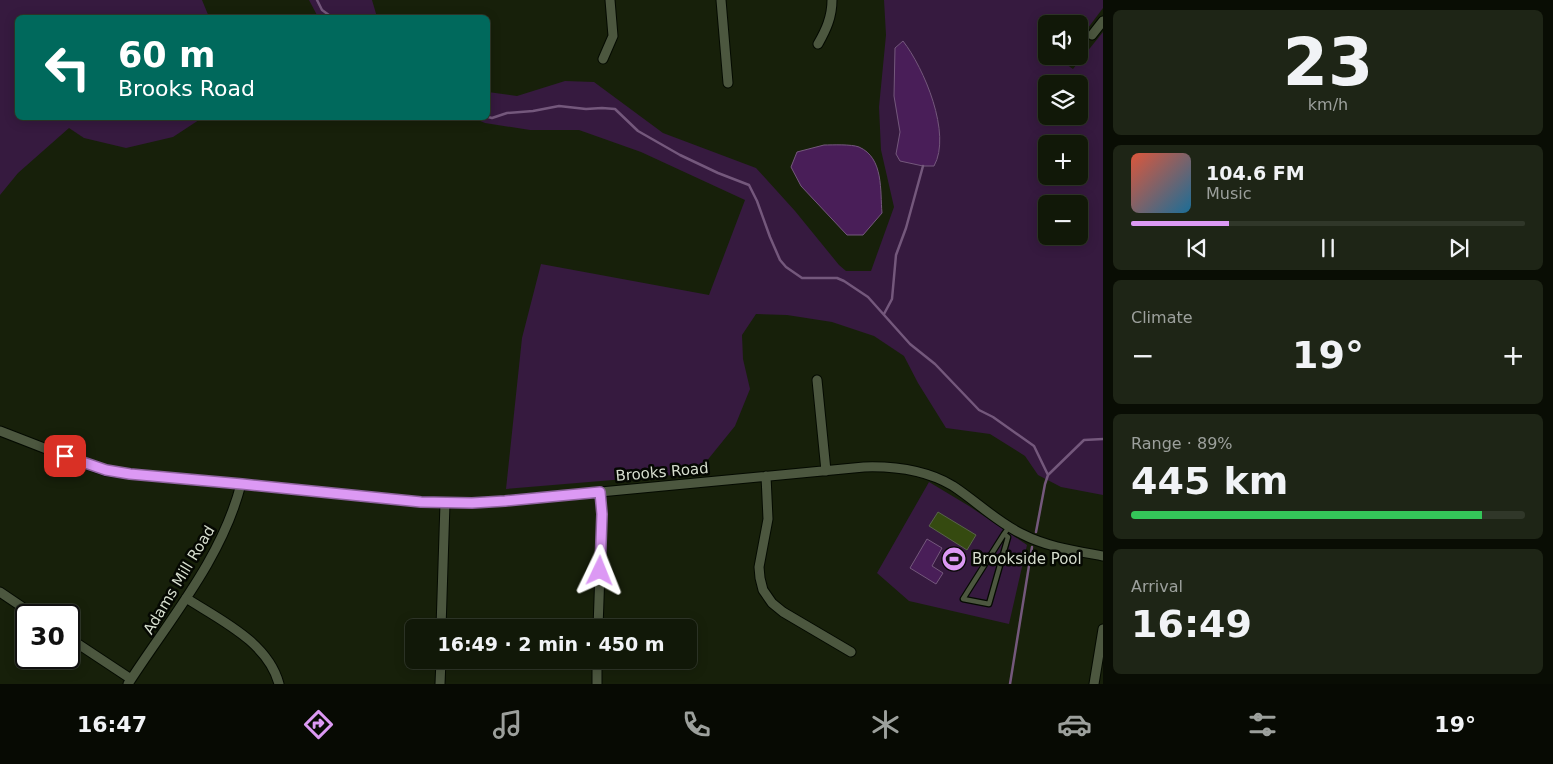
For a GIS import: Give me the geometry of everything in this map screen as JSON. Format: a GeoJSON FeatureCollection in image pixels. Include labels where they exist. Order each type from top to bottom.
{"type":"FeatureCollection","features":[{"type":"Feature","properties":{"kind":"street"},"geometry":{"type":"LineString","coordinates":[[603,59],[613,36],[610,0]]}},
{"type":"Feature","properties":{"kind":"street"},"geometry":{"type":"LineString","coordinates":[[721,0],[728,83]]}},
{"type":"Feature","properties":{"kind":"street"},"geometry":{"type":"LineString","coordinates":[[818,44],[827,29],[832,0]]}},
{"type":"Feature","properties":{"kind":"street"},"geometry":{"type":"LineString","coordinates":[[1092,35],[1103,21]]}},
{"type":"Feature","properties":{"kind":"street"},"geometry":{"type":"LineString","coordinates":[[817,380],[826,471]]}},
{"type":"Feature","properties":{"kind":"street","name":"Brooks Road"},"geometry":{"type":"LineString","coordinates":[[0,431],[80,462],[106,470],[130,474],[384,499],[445,503],[505,501],[883,466],[902,468],[923,473],[953,486],[1007,531],[1062,548],[1103,556]]}},
{"type":"Feature","properties":{"kind":"street"},"geometry":{"type":"LineString","coordinates":[[766,476],[768,519],[759,567],[763,590],[772,603],[783,612],[851,652]]}},
{"type":"Feature","properties":{"kind":"street","name":"Adams Mill Road"},"geometry":{"type":"LineString","coordinates":[[130,681],[186,598],[218,546],[237,503],[242,484]]}},
{"type":"Feature","properties":{"kind":"street"},"geometry":{"type":"LineString","coordinates":[[598,619],[602,514],[600,492]]}},
{"type":"Feature","properties":{"kind":"street"},"geometry":{"type":"LineString","coordinates":[[441,619],[445,503]]}},
{"type":"Feature","properties":{"kind":"street"},"geometry":{"type":"LineString","coordinates":[[0,592],[18,604]]}},
{"type":"Feature","properties":{"kind":"street"},"geometry":{"type":"LineString","coordinates":[[186,598],[262,651],[271,663],[279,684]]}},
{"type":"Feature","properties":{"kind":"street"},"geometry":{"type":"LineString","coordinates":[[1094,684],[1100,671],[1103,629]]}},
{"type":"Feature","properties":{"kind":"street"},"geometry":{"type":"LineString","coordinates":[[80,646],[130,681]]}},
{"type":"Feature","properties":{"kind":"street"},"geometry":{"type":"LineString","coordinates":[[440,669],[440,684]]}},
{"type":"Feature","properties":{"kind":"street"},"geometry":{"type":"LineString","coordinates":[[597,669],[597,684]]}},
{"type":"Feature","properties":{"kind":"lane"},"geometry":{"type":"LineString","coordinates":[[1007,531],[1008,537],[989,604],[963,599],[974,583],[1007,531]]}},
{"type":"Feature","properties":{"kind":"shaded area"},"geometry":{"type":"Polygon","coordinates":[[[0,0],[202,0],[208,15],[15,15],[15,120],[199,120],[173,137],[126,148],[84,138],[69,128],[18,173],[0,195],[0,0]]]}},
{"type":"Feature","properties":{"kind":"shaded area"},"geometry":{"type":"Polygon","coordinates":[[[309,0],[372,0],[376,15],[317,15],[309,0]]]}},
{"type":"Feature","properties":{"kind":"shaded area"},"geometry":{"type":"Polygon","coordinates":[[[884,0],[1103,0],[1103,8],[1088,28],[1088,15],[1038,15],[1038,65],[1067,65],[1073,69],[1076,65],[1088,65],[1088,50],[1103,32],[1103,495],[1061,487],[1038,475],[1025,456],[990,434],[946,428],[918,383],[904,356],[874,336],[832,322],[787,315],[756,314],[742,335],[743,359],[750,389],[735,426],[697,473],[506,489],[522,338],[541,264],[709,295],[745,200],[641,152],[579,130],[530,130],[485,123],[478,120],[490,120],[490,92],[517,96],[565,81],[594,82],[663,133],[756,168],[846,271],[871,271],[894,207],[881,150],[879,107],[886,35],[884,0]]]}},
{"type":"Feature","properties":{"kind":"shaded area"},"geometry":{"type":"Polygon","coordinates":[[[903,41],[927,84],[938,120],[939,153],[934,166],[923,166],[900,161],[896,154],[900,132],[894,96],[895,48],[903,41]]]}},
{"type":"Feature","properties":{"kind":"shaded area"},"geometry":{"type":"Polygon","coordinates":[[[824,145],[859,147],[867,152],[877,167],[882,213],[863,235],[847,235],[801,186],[791,167],[797,152],[824,145]]]}},
{"type":"Feature","properties":{"kind":"shaded area","name":"Brookside Pool"},"geometry":{"type":"Polygon","coordinates":[[[929,482],[1027,545],[1009,624],[909,601],[877,573],[929,482]]]}},
{"type":"Feature","properties":{"kind":"shaded area"},"geometry":{"type":"Polygon","coordinates":[[[927,539],[942,548],[932,566],[943,573],[936,584],[910,568],[927,539]]]}},
{"type":"Feature","properties":{"kind":"building"},"geometry":{"type":"Polygon","coordinates":[[[938,512],[976,535],[967,550],[929,526],[938,512]]]}},
{"type":"Feature","properties":{"kind":"waterway"},"geometry":{"type":"LineString","coordinates":[[317,0],[322,10],[329,15]]}},
{"type":"Feature","properties":{"kind":"waterway"},"geometry":{"type":"LineString","coordinates":[[490,118],[507,113],[559,106],[586,109],[615,109],[638,131],[680,155],[749,185],[780,260],[786,267],[802,278],[837,278],[868,297],[910,344],[935,364],[979,410],[993,417],[1034,446],[1048,475]]}},
{"type":"Feature","properties":{"kind":"waterway"},"geometry":{"type":"LineString","coordinates":[[884,314],[892,299],[896,255],[906,228],[923,166]]}},
{"type":"Feature","properties":{"kind":"waterway"},"geometry":{"type":"LineString","coordinates":[[1036,532],[1048,475],[1084,440],[1103,439]]}},
{"type":"Feature","properties":{"kind":"waterway"},"geometry":{"type":"LineString","coordinates":[[1010,684],[1032,547]]}},
{"type":"Feature","properties":{"kind":"place","name":"Brookside Pool"},"geometry":{"type":"Point","coordinates":[954,559]}},
{"type":"Feature","properties":{"kind":"route"},"geometry":{"type":"LineString","coordinates":[[65,456],[106,470],[130,474],[421,502],[472,503],[600,492],[602,514],[600,571]]}}]}
